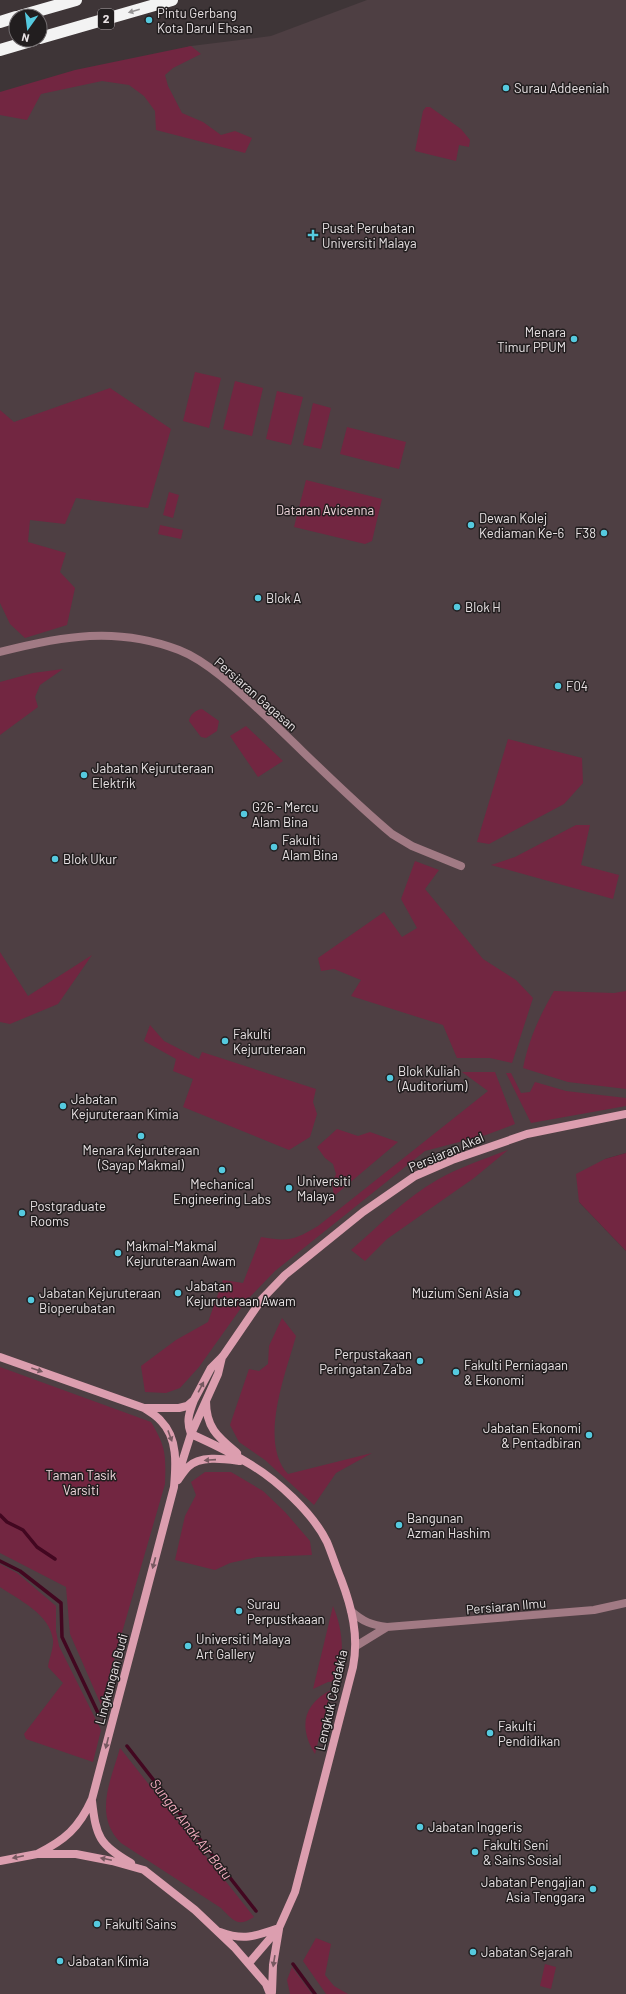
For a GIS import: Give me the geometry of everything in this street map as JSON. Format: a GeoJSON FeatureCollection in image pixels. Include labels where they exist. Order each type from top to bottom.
{"type":"FeatureCollection","features":[{"type":"Feature","properties":{"kind":"highway"},"geometry":{"type":"LineString","coordinates":[[48,8],[76,0]]}},
{"type":"Feature","properties":{"kind":"highway","name":"2"},"geometry":{"type":"LineString","coordinates":[[48,36],[172,0]]}},
{"type":"Feature","properties":{"kind":"street","name":"Persiaran Gagasan"},"geometry":{"type":"LineString","coordinates":[[0,652],[39,642],[74,636],[92,636],[154,642],[180,650],[211,669],[242,694],[392,834],[412,846],[461,866]]}},
{"type":"Feature","properties":{"kind":"street","name":"Persiaran Akal"},"geometry":{"type":"LineString","coordinates":[[194,1400],[211,1368],[222,1356],[262,1299],[286,1274],[363,1212],[414,1176],[452,1160],[527,1134],[626,1114]]}},
{"type":"Feature","properties":{"kind":"street","name":"Persiaran Akal"},"geometry":{"type":"LineString","coordinates":[[191,1434],[206,1397],[218,1374],[222,1356]]}},
{"type":"Feature","properties":{"kind":"street","name":"Lingkungan Budi"},"geometry":{"type":"LineString","coordinates":[[0,1357],[144,1408],[162,1422],[168,1431],[175,1453],[174,1486]]}},
{"type":"Feature","properties":{"kind":"street"},"geometry":{"type":"LineString","coordinates":[[206,1397],[206,1410],[212,1429],[219,1438],[249,1463]]}},
{"type":"Feature","properties":{"kind":"street"},"geometry":{"type":"LineString","coordinates":[[144,1408],[179,1408],[187,1406],[194,1400]]}},
{"type":"Feature","properties":{"kind":"street"},"geometry":{"type":"LineString","coordinates":[[191,1434],[188,1426],[188,1418],[194,1400]]}},
{"type":"Feature","properties":{"kind":"street","name":"Lingkungan Budi"},"geometry":{"type":"LineString","coordinates":[[37,1854],[56,1844],[71,1832],[84,1816],[92,1800],[174,1486],[191,1434]]}},
{"type":"Feature","properties":{"kind":"street","name":"Lengkuk Cendakia"},"geometry":{"type":"LineString","coordinates":[[191,1434],[249,1463],[267,1476],[297,1504],[321,1532],[329,1548],[351,1611],[355,1628],[356,1646],[348,1690],[295,1892],[279,1928],[273,1965],[271,1994]]}},
{"type":"Feature","properties":{"kind":"street"},"geometry":{"type":"LineString","coordinates":[[174,1486],[188,1467],[201,1460],[225,1459],[249,1463]]}},
{"type":"Feature","properties":{"kind":"street","name":"Persiaran Ilmu"},"geometry":{"type":"LineString","coordinates":[[351,1611],[360,1620],[387,1627],[594,1610],[626,1603]]}},
{"type":"Feature","properties":{"kind":"street","name":"Persiaran Ilmu"},"geometry":{"type":"LineString","coordinates":[[356,1646],[387,1627]]}},
{"type":"Feature","properties":{"kind":"street"},"geometry":{"type":"LineString","coordinates":[[92,1800],[97,1832],[103,1842],[117,1855],[144,1870]]}},
{"type":"Feature","properties":{"kind":"street","name":"Lingkungan Budi"},"geometry":{"type":"LineString","coordinates":[[0,1861],[37,1854],[94,1857],[144,1870],[195,1910],[218,1931]]}},
{"type":"Feature","properties":{"kind":"street"},"geometry":{"type":"LineString","coordinates":[[218,1931],[231,1936],[246,1938],[279,1928]]}},
{"type":"Feature","properties":{"kind":"street","name":"Lengkuk Cendakia"},"geometry":{"type":"LineString","coordinates":[[249,1963],[279,1928]]}},
{"type":"Feature","properties":{"kind":"street"},"geometry":{"type":"LineString","coordinates":[[218,1931],[249,1963],[266,1984],[271,1994]]}},
{"type":"Feature","properties":{"kind":"shaded area","name":"Universiti Malaya"},"geometry":{"type":"Polygon","coordinates":[[[367,0],[626,0],[626,1153],[605,1159],[579,1202],[626,1251],[626,1994],[0,1994],[0,111],[37,89],[191,46],[271,36],[367,0]]]}},
{"type":"Feature","properties":{"kind":"green space"},"geometry":{"type":"Polygon","coordinates":[[[191,46],[201,54],[173,68],[165,75],[168,86],[182,113],[203,122],[221,135],[235,131],[252,138],[245,153],[156,130],[155,111],[144,96],[129,85],[102,81],[41,94],[27,120],[0,115],[0,92],[75,70],[191,46]]]}},
{"type":"Feature","properties":{"kind":"green space"},"geometry":{"type":"Polygon","coordinates":[[[426,107],[430,107],[461,129],[470,140],[469,147],[459,145],[456,161],[415,151],[423,111],[426,107]]]}},
{"type":"Feature","properties":{"kind":"green space"},"geometry":{"type":"Polygon","coordinates":[[[195,372],[221,378],[209,428],[183,421],[195,372]]]}},
{"type":"Feature","properties":{"kind":"green space"},"geometry":{"type":"Polygon","coordinates":[[[235,381],[263,388],[252,436],[223,429],[235,381]]]}},
{"type":"Feature","properties":{"kind":"green space"},"geometry":{"type":"Polygon","coordinates":[[[110,388],[171,429],[148,508],[76,498],[65,524],[30,520],[28,542],[66,553],[60,572],[75,588],[67,625],[25,638],[10,624],[0,603],[0,410],[14,422],[110,388]]]}},
{"type":"Feature","properties":{"kind":"green space"},"geometry":{"type":"Polygon","coordinates":[[[277,391],[303,397],[291,445],[266,439],[277,391]]]}},
{"type":"Feature","properties":{"kind":"green space"},"geometry":{"type":"Polygon","coordinates":[[[313,403],[331,408],[321,449],[303,445],[313,403]]]}},
{"type":"Feature","properties":{"kind":"green space"},"geometry":{"type":"Polygon","coordinates":[[[347,427],[406,442],[399,469],[340,454],[347,427]]]}},
{"type":"Feature","properties":{"kind":"green space","name":"Dataran Avicenna"},"geometry":{"type":"Polygon","coordinates":[[[306,480],[382,499],[372,541],[365,544],[294,527],[306,480]]]}},
{"type":"Feature","properties":{"kind":"green space"},"geometry":{"type":"Polygon","coordinates":[[[169,492],[179,495],[173,518],[163,515],[169,492]]]}},
{"type":"Feature","properties":{"kind":"green space"},"geometry":{"type":"Polygon","coordinates":[[[160,525],[183,530],[181,539],[158,534],[160,525]]]}},
{"type":"Feature","properties":{"kind":"green space"},"geometry":{"type":"Polygon","coordinates":[[[63,669],[40,685],[35,697],[38,707],[0,735],[0,682],[33,673],[63,669]]]}},
{"type":"Feature","properties":{"kind":"green space"},"geometry":{"type":"Polygon","coordinates":[[[202,709],[219,721],[217,731],[206,738],[201,737],[189,721],[193,713],[202,709]]]}},
{"type":"Feature","properties":{"kind":"green space"},"geometry":{"type":"Polygon","coordinates":[[[246,726],[283,761],[258,777],[230,736],[246,726]]]}},
{"type":"Feature","properties":{"kind":"green space"},"geometry":{"type":"Polygon","coordinates":[[[508,739],[582,758],[583,783],[564,804],[489,844],[477,842],[508,739]]]}},
{"type":"Feature","properties":{"kind":"green space"},"geometry":{"type":"Polygon","coordinates":[[[576,825],[590,825],[581,865],[619,875],[613,899],[491,865],[515,857],[576,825]]]}},
{"type":"Feature","properties":{"kind":"green space"},"geometry":{"type":"Polygon","coordinates":[[[415,861],[439,870],[425,889],[483,959],[516,980],[533,998],[512,1063],[490,1058],[457,1058],[443,1025],[351,996],[361,980],[334,969],[321,971],[318,958],[384,912],[402,937],[417,928],[401,899],[415,861]]]}},
{"type":"Feature","properties":{"kind":"green space"},"geometry":{"type":"Polygon","coordinates":[[[0,952],[28,996],[92,955],[58,1004],[10,1024],[0,1022],[0,952]]]}},
{"type":"Feature","properties":{"kind":"green space"},"geometry":{"type":"Polygon","coordinates":[[[554,991],[614,993],[626,991],[626,1089],[568,1082],[523,1068],[528,1047],[535,1028],[554,991]]]}},
{"type":"Feature","properties":{"kind":"green space"},"geometry":{"type":"Polygon","coordinates":[[[150,1025],[164,1041],[199,1059],[202,1052],[316,1089],[313,1102],[317,1114],[310,1137],[289,1150],[183,1107],[193,1079],[173,1071],[176,1059],[144,1041],[150,1025]]]}},
{"type":"Feature","properties":{"kind":"green space"},"geometry":{"type":"Polygon","coordinates":[[[462,1072],[495,1072],[515,1124],[486,1135],[425,1151],[275,1271],[246,1301],[199,1367],[180,1388],[166,1393],[145,1392],[141,1366],[176,1340],[208,1322],[223,1280],[243,1283],[261,1237],[291,1239],[318,1226],[488,1091],[462,1072]]]}},
{"type":"Feature","properties":{"kind":"green space"},"geometry":{"type":"Polygon","coordinates":[[[506,1073],[511,1073],[521,1093],[530,1092],[535,1082],[566,1091],[626,1098],[626,1106],[531,1123],[506,1073]]]}},
{"type":"Feature","properties":{"kind":"green space"},"geometry":{"type":"Polygon","coordinates":[[[337,1129],[358,1136],[370,1132],[398,1142],[334,1196],[332,1183],[336,1174],[333,1164],[325,1158],[317,1147],[337,1129]]]}},
{"type":"Feature","properties":{"kind":"green space"},"geometry":{"type":"Polygon","coordinates":[[[508,1150],[474,1178],[387,1239],[365,1261],[351,1250],[403,1204],[425,1187],[454,1171],[508,1150]]]}},
{"type":"Feature","properties":{"kind":"green space"},"geometry":{"type":"Polygon","coordinates":[[[626,1153],[626,1251],[579,1202],[576,1174],[605,1159],[626,1153]]]}},
{"type":"Feature","properties":{"kind":"green space"},"geometry":{"type":"Polygon","coordinates":[[[282,1318],[296,1336],[281,1387],[275,1426],[275,1444],[279,1460],[288,1474],[372,1453],[336,1473],[314,1505],[265,1460],[239,1442],[230,1425],[249,1369],[259,1371],[268,1364],[269,1346],[282,1318]]]}},
{"type":"Feature","properties":{"kind":"green space","name":"Taman Tasik Varsiti"},"geometry":{"type":"Polygon","coordinates":[[[0,1367],[151,1422],[160,1438],[165,1458],[165,1484],[101,1705],[70,1634],[66,1587],[0,1553],[0,1367]]]}},
{"type":"Feature","properties":{"kind":"green space"},"geometry":{"type":"Polygon","coordinates":[[[205,1472],[231,1472],[263,1491],[285,1512],[310,1541],[312,1555],[257,1557],[230,1563],[215,1570],[175,1560],[185,1516],[196,1495],[191,1482],[205,1472]]]}},
{"type":"Feature","properties":{"kind":"green space"},"geometry":{"type":"Polygon","coordinates":[[[0,1564],[17,1573],[56,1606],[56,1631],[59,1646],[101,1730],[93,1762],[26,1739],[24,1734],[63,1683],[48,1667],[53,1643],[51,1631],[40,1615],[0,1587],[0,1564]]]}},
{"type":"Feature","properties":{"kind":"green space"},"geometry":{"type":"Polygon","coordinates":[[[333,1606],[341,1633],[342,1652],[340,1671],[337,1681],[328,1682],[313,1689],[333,1606]]]}},
{"type":"Feature","properties":{"kind":"green space"},"geometry":{"type":"Polygon","coordinates":[[[331,1690],[315,1754],[307,1735],[305,1726],[306,1718],[314,1703],[321,1696],[331,1690]]]}},
{"type":"Feature","properties":{"kind":"green space"},"geometry":{"type":"Polygon","coordinates":[[[120,1748],[254,1917],[243,1922],[232,1919],[221,1908],[121,1843],[113,1832],[108,1821],[106,1809],[109,1785],[120,1748]]]}},
{"type":"Feature","properties":{"kind":"green space"},"geometry":{"type":"Polygon","coordinates":[[[316,1938],[331,1944],[325,1975],[334,1986],[348,1994],[326,1994],[303,1961],[316,1938]]]}},
{"type":"Feature","properties":{"kind":"green space"},"geometry":{"type":"Polygon","coordinates":[[[545,1964],[556,1967],[551,1989],[540,1986],[545,1964]]]}},
{"type":"Feature","properties":{"kind":"green space"},"geometry":{"type":"Polygon","coordinates":[[[292,1967],[312,1994],[290,1994],[287,1980],[292,1967]]]}},
{"type":"Feature","properties":{"kind":"waterway"},"geometry":{"type":"LineString","coordinates":[[0,1515],[7,1522],[23,1530],[37,1547],[55,1559]]}},
{"type":"Feature","properties":{"kind":"waterway","name":"Sungai Anak Air Batu"},"geometry":{"type":"LineString","coordinates":[[0,1561],[20,1571],[61,1603],[62,1637],[99,1715]]}},
{"type":"Feature","properties":{"kind":"waterway","name":"Sungai Anak Air Batu"},"geometry":{"type":"LineString","coordinates":[[127,1746],[256,1911]]}},
{"type":"Feature","properties":{"kind":"waterway","name":"Sungai Anak Air Batu"},"geometry":{"type":"LineString","coordinates":[[293,1964],[315,1994]]}},
{"type":"Feature","properties":{"kind":"place","name":"Pintu Gerbang Kota Darul Ehsan"},"geometry":{"type":"Point","coordinates":[149,20]}},
{"type":"Feature","properties":{"kind":"place","name":"Surau Addeeniah"},"geometry":{"type":"Point","coordinates":[506,88]}},
{"type":"Feature","properties":{"kind":"place","name":"Pusat Perubatan Universiti Malaya"},"geometry":{"type":"Point","coordinates":[313,235]}},
{"type":"Feature","properties":{"kind":"place","name":"Menara Timur PPUM"},"geometry":{"type":"Point","coordinates":[574,339]}},
{"type":"Feature","properties":{"kind":"place","name":"Dewan Kolej Kediaman Ke-6"},"geometry":{"type":"Point","coordinates":[471,525]}},
{"type":"Feature","properties":{"kind":"place","name":"F38"},"geometry":{"type":"Point","coordinates":[604,533]}},
{"type":"Feature","properties":{"kind":"place","name":"Blok A"},"geometry":{"type":"Point","coordinates":[258,598]}},
{"type":"Feature","properties":{"kind":"place","name":"Blok H"},"geometry":{"type":"Point","coordinates":[457,607]}},
{"type":"Feature","properties":{"kind":"place","name":"F04"},"geometry":{"type":"Point","coordinates":[558,686]}},
{"type":"Feature","properties":{"kind":"place","name":"Jabatan Kejuruteraan Elektrik"},"geometry":{"type":"Point","coordinates":[84,775]}},
{"type":"Feature","properties":{"kind":"place","name":"G26 - Mercu Alam Bina"},"geometry":{"type":"Point","coordinates":[244,814]}},
{"type":"Feature","properties":{"kind":"place","name":"Fakulti Alam Bina"},"geometry":{"type":"Point","coordinates":[274,847]}},
{"type":"Feature","properties":{"kind":"place","name":"Blok Ukur"},"geometry":{"type":"Point","coordinates":[55,859]}},
{"type":"Feature","properties":{"kind":"place","name":"Fakulti Kejuruteraan"},"geometry":{"type":"Point","coordinates":[225,1041]}},
{"type":"Feature","properties":{"kind":"place","name":"Blok Kuliah (Auditorium)"},"geometry":{"type":"Point","coordinates":[390,1078]}},
{"type":"Feature","properties":{"kind":"place","name":"Jabatan Kejuruteraan Kimia"},"geometry":{"type":"Point","coordinates":[63,1106]}},
{"type":"Feature","properties":{"kind":"place","name":"Menara Kejuruteraan (Sayap Makmal)"},"geometry":{"type":"Point","coordinates":[141,1136]}},
{"type":"Feature","properties":{"kind":"place","name":"Mechanical Engineering Labs"},"geometry":{"type":"Point","coordinates":[222,1170]}},
{"type":"Feature","properties":{"kind":"place","name":"Universiti Malaya"},"geometry":{"type":"Point","coordinates":[289,1188]}},
{"type":"Feature","properties":{"kind":"place","name":"Postgraduate Rooms"},"geometry":{"type":"Point","coordinates":[22,1213]}},
{"type":"Feature","properties":{"kind":"place","name":"Makmal-Makmal Kejuruteraan Awam"},"geometry":{"type":"Point","coordinates":[118,1253]}},
{"type":"Feature","properties":{"kind":"place","name":"Jabatan Kejuruteraan Awam"},"geometry":{"type":"Point","coordinates":[178,1293]}},
{"type":"Feature","properties":{"kind":"place","name":"Muzium Seni Asia"},"geometry":{"type":"Point","coordinates":[517,1293]}},
{"type":"Feature","properties":{"kind":"place","name":"Jabatan Kejuruteraan Bioperubatan"},"geometry":{"type":"Point","coordinates":[31,1300]}},
{"type":"Feature","properties":{"kind":"place","name":"Perpustakaan Peringatan Za'ba"},"geometry":{"type":"Point","coordinates":[420,1361]}},
{"type":"Feature","properties":{"kind":"place","name":"Fakulti Perniagaan & Ekonomi"},"geometry":{"type":"Point","coordinates":[456,1372]}},
{"type":"Feature","properties":{"kind":"place","name":"Jabatan Ekonomi & Pentadbiran"},"geometry":{"type":"Point","coordinates":[589,1435]}},
{"type":"Feature","properties":{"kind":"place","name":"Bangunan Azman Hashim"},"geometry":{"type":"Point","coordinates":[399,1525]}},
{"type":"Feature","properties":{"kind":"place","name":"Surau Perpustkaaan"},"geometry":{"type":"Point","coordinates":[239,1611]}},
{"type":"Feature","properties":{"kind":"place","name":"Universiti Malaya Art Gallery"},"geometry":{"type":"Point","coordinates":[188,1646]}},
{"type":"Feature","properties":{"kind":"place","name":"Fakulti Pendidikan"},"geometry":{"type":"Point","coordinates":[490,1733]}},
{"type":"Feature","properties":{"kind":"place","name":"Jabatan Inggeris"},"geometry":{"type":"Point","coordinates":[420,1827]}},
{"type":"Feature","properties":{"kind":"place","name":"Fakulti Seni & Sains Sosial"},"geometry":{"type":"Point","coordinates":[475,1852]}},
{"type":"Feature","properties":{"kind":"place","name":"Jabatan Pengajian Asia Tenggara"},"geometry":{"type":"Point","coordinates":[593,1889]}},
{"type":"Feature","properties":{"kind":"place","name":"Fakulti Sains"},"geometry":{"type":"Point","coordinates":[97,1924]}},
{"type":"Feature","properties":{"kind":"place","name":"Jabatan Sejarah"},"geometry":{"type":"Point","coordinates":[473,1952]}},
{"type":"Feature","properties":{"kind":"place","name":"Jabatan Kimia"},"geometry":{"type":"Point","coordinates":[60,1961]}}]}
